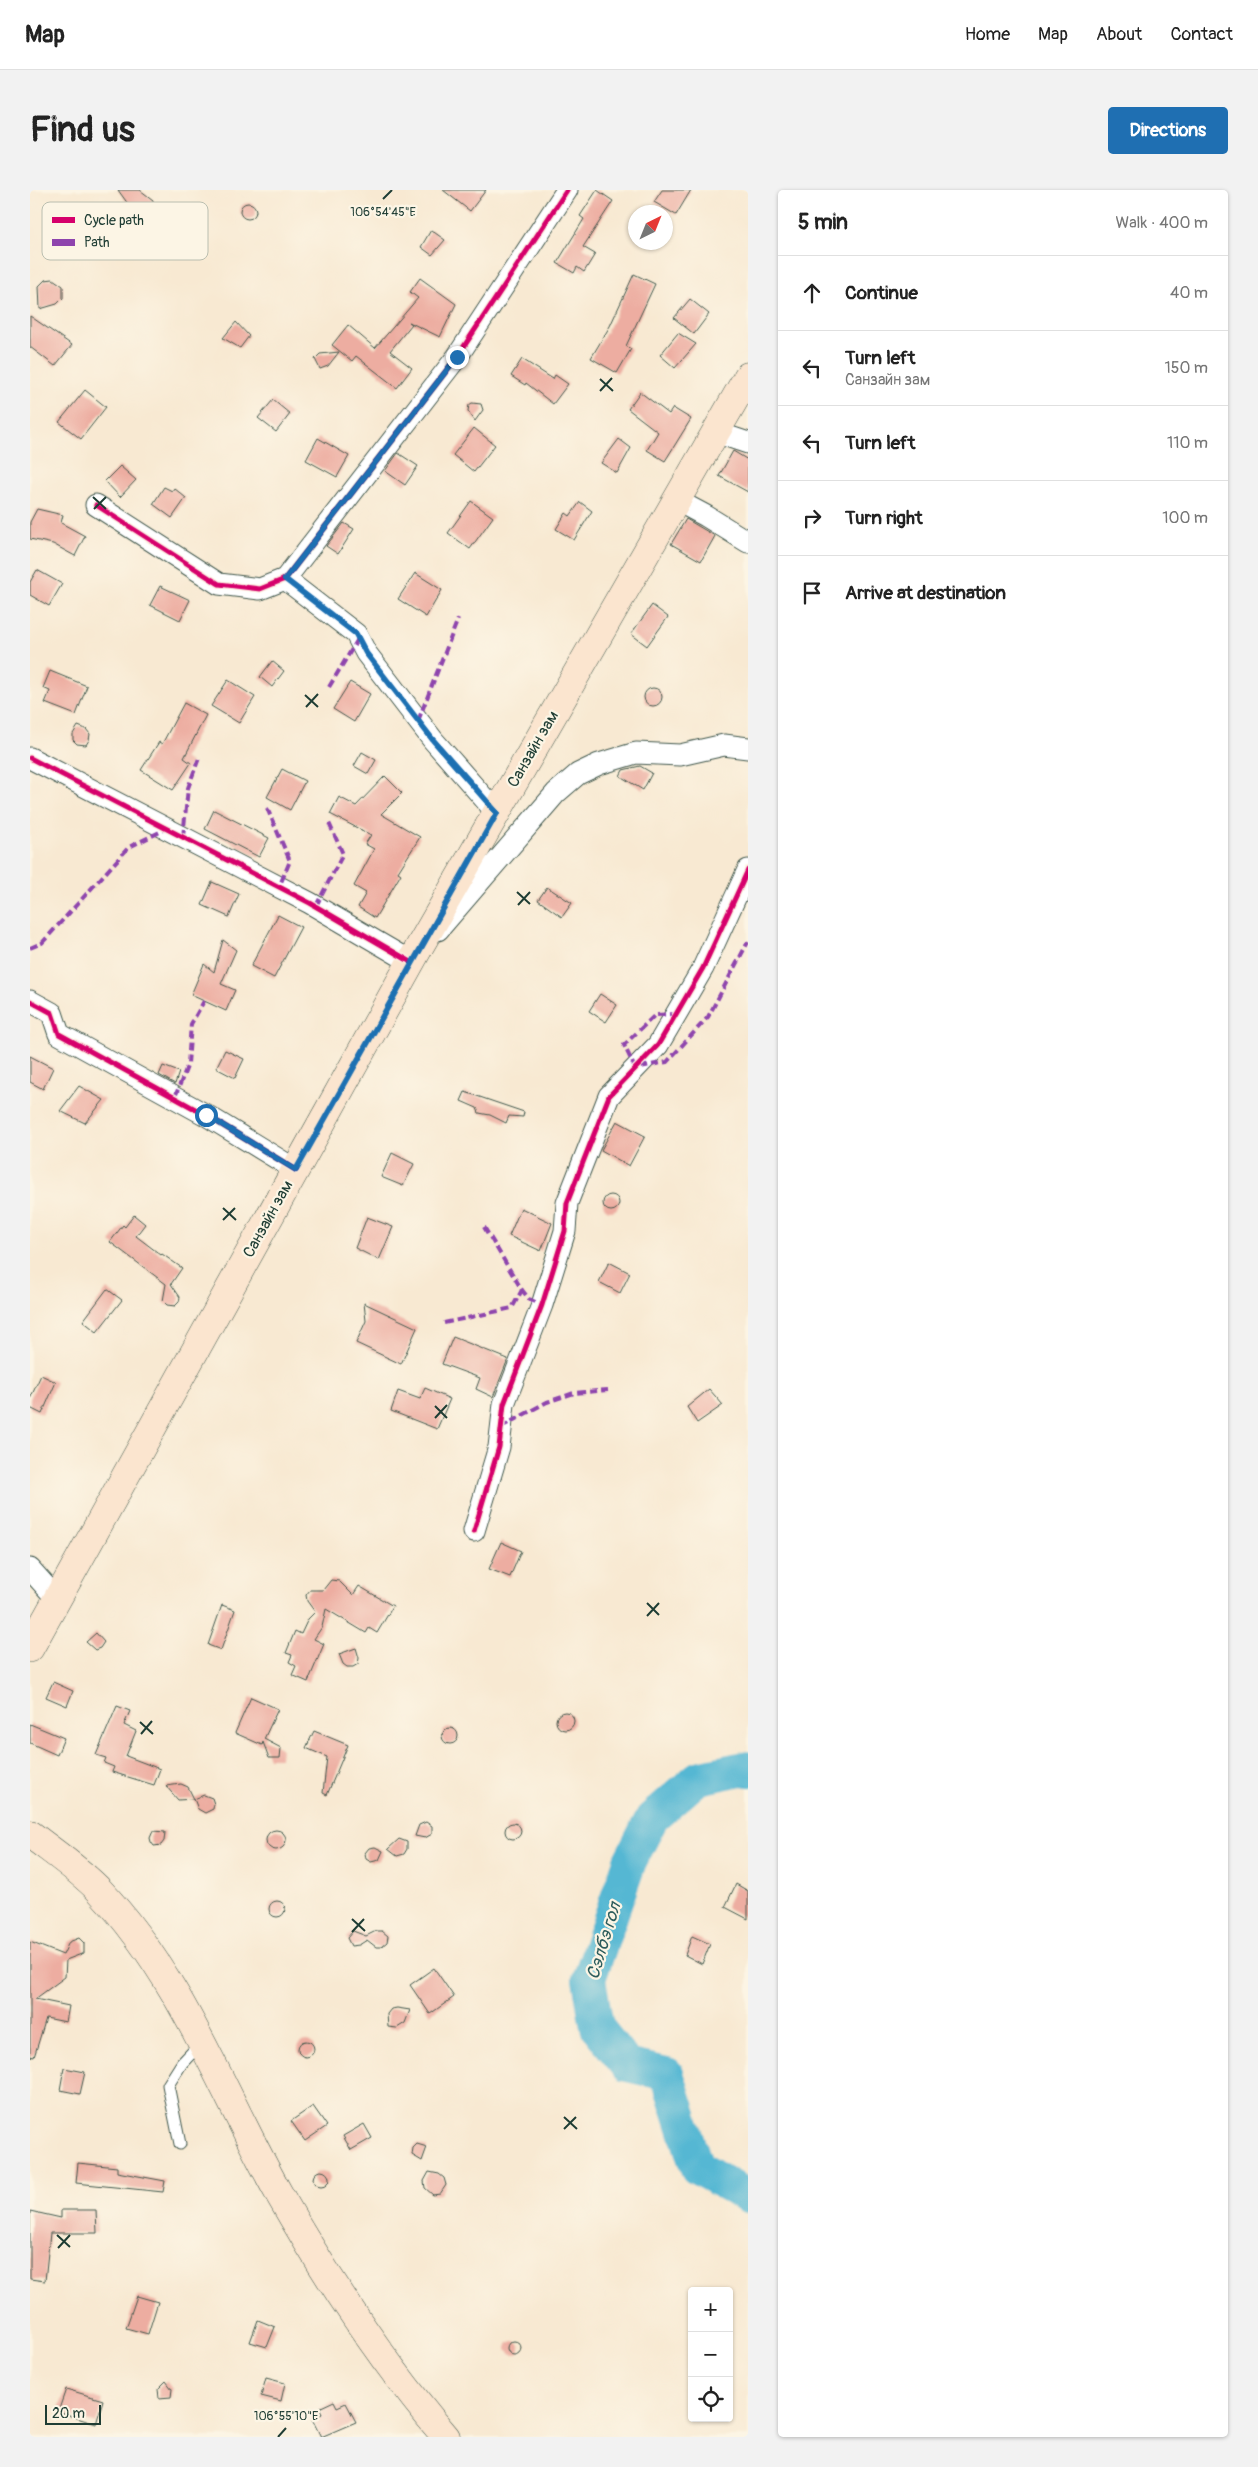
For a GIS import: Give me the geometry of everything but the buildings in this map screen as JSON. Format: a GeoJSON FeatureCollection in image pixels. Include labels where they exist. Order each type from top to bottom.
{"type":"FeatureCollection","features":[{"type":"Feature","properties":{"kind":"main road","name":"Санзайн зам"},"geometry":{"type":"LineString","coordinates":[[30,1648],[416,953],[748,376]]}},
{"type":"Feature","properties":{"kind":"main road"},"geometry":{"type":"LineString","coordinates":[[30,1834],[99,1890],[141,1940],[175,1989],[278,2191],[328,2276],[407,2391],[446,2437]]}},
{"type":"Feature","properties":{"kind":"street"},"geometry":{"type":"LineString","coordinates":[[96,504],[219,584],[260,589],[285,579],[457,357],[567,190]]}},
{"type":"Feature","properties":{"kind":"street"},"geometry":{"type":"LineString","coordinates":[[715,432],[748,443]]}},
{"type":"Feature","properties":{"kind":"street"},"geometry":{"type":"LineString","coordinates":[[676,500],[748,542]]}},
{"type":"Feature","properties":{"kind":"street"},"geometry":{"type":"LineString","coordinates":[[285,579],[356,634],[366,653],[433,740],[497,813]]}},
{"type":"Feature","properties":{"kind":"street"},"geometry":{"type":"LineString","coordinates":[[30,758],[310,902],[416,953],[459,907],[556,793],[578,774],[599,764],[636,753],[680,755],[724,745],[748,748]]}},
{"type":"Feature","properties":{"kind":"street"},"geometry":{"type":"LineString","coordinates":[[474,1531],[499,1446],[504,1404],[542,1305],[565,1231],[567,1203],[609,1096],[658,1045],[703,968],[748,870]]}},
{"type":"Feature","properties":{"kind":"street"},"geometry":{"type":"LineString","coordinates":[[30,1001],[52,1013],[59,1034],[206,1115],[296,1170]]}},
{"type":"Feature","properties":{"kind":"street"},"geometry":{"type":"LineString","coordinates":[[30,1569],[57,1599]]}},
{"type":"Feature","properties":{"kind":"lane"},"geometry":{"type":"LineString","coordinates":[[180,2144],[168,2085],[182,2063],[202,2041]]}},
{"type":"Feature","properties":{"kind":"waterway","name":"Сэлбэ гол"},"geometry":{"type":"LineString","coordinates":[[748,1770],[745,1768],[698,1778],[652,1818],[630,1861],[589,1979],[597,2027],[627,2065],[667,2074],[697,2168],[748,2196]]}},
{"type":"Feature","properties":{"kind":"marked path"},"geometry":{"type":"LineString","coordinates":[[418,721],[458,619]]}},
{"type":"Feature","properties":{"kind":"marked path"},"geometry":{"type":"LineString","coordinates":[[329,687],[358,639]]}},
{"type":"Feature","properties":{"kind":"marked path"},"geometry":{"type":"LineString","coordinates":[[183,837],[188,788],[199,758]]}},
{"type":"Feature","properties":{"kind":"marked path"},"geometry":{"type":"LineString","coordinates":[[267,808],[290,861],[279,887]]}},
{"type":"Feature","properties":{"kind":"marked path"},"geometry":{"type":"LineString","coordinates":[[316,906],[343,854],[329,823]]}},
{"type":"Feature","properties":{"kind":"marked path"},"geometry":{"type":"LineString","coordinates":[[30,948],[42,943],[129,847],[166,829]]}},
{"type":"Feature","properties":{"kind":"marked path"},"geometry":{"type":"LineString","coordinates":[[677,1014],[655,1015],[624,1045],[635,1068],[667,1062],[708,1017],[748,942]]}},
{"type":"Feature","properties":{"kind":"marked path"},"geometry":{"type":"LineString","coordinates":[[175,1097],[188,1064],[191,1024],[204,1001]]}},
{"type":"Feature","properties":{"kind":"marked path"},"geometry":{"type":"LineString","coordinates":[[484,1227],[522,1290],[529,1299],[542,1305]]}},
{"type":"Feature","properties":{"kind":"marked path"},"geometry":{"type":"LineString","coordinates":[[444,1323],[512,1308],[522,1290]]}},
{"type":"Feature","properties":{"kind":"marked path"},"geometry":{"type":"LineString","coordinates":[[501,1427],[547,1402],[574,1393],[608,1390]]}},
{"type":"Feature","properties":{"kind":"cycle path"},"geometry":{"type":"LineString","coordinates":[[96,505],[219,584],[260,589],[285,579],[457,357],[567,190]]}},
{"type":"Feature","properties":{"kind":"cycle path"},"geometry":{"type":"LineString","coordinates":[[30,758],[310,903],[411,962]]}},
{"type":"Feature","properties":{"kind":"cycle path"},"geometry":{"type":"LineString","coordinates":[[474,1531],[499,1447],[504,1404],[542,1305],[565,1231],[567,1203],[609,1096],[658,1045],[703,968],[748,870]]}},
{"type":"Feature","properties":{"kind":"cycle path"},"geometry":{"type":"LineString","coordinates":[[30,1001],[52,1013],[59,1034],[206,1115],[296,1170]]}},
{"type":"Feature","properties":{"kind":"route"},"geometry":{"type":"LineString","coordinates":[[206,1115],[296,1170],[421,944],[497,813],[433,740],[366,653],[356,634],[285,579],[457,357]]}}]}
